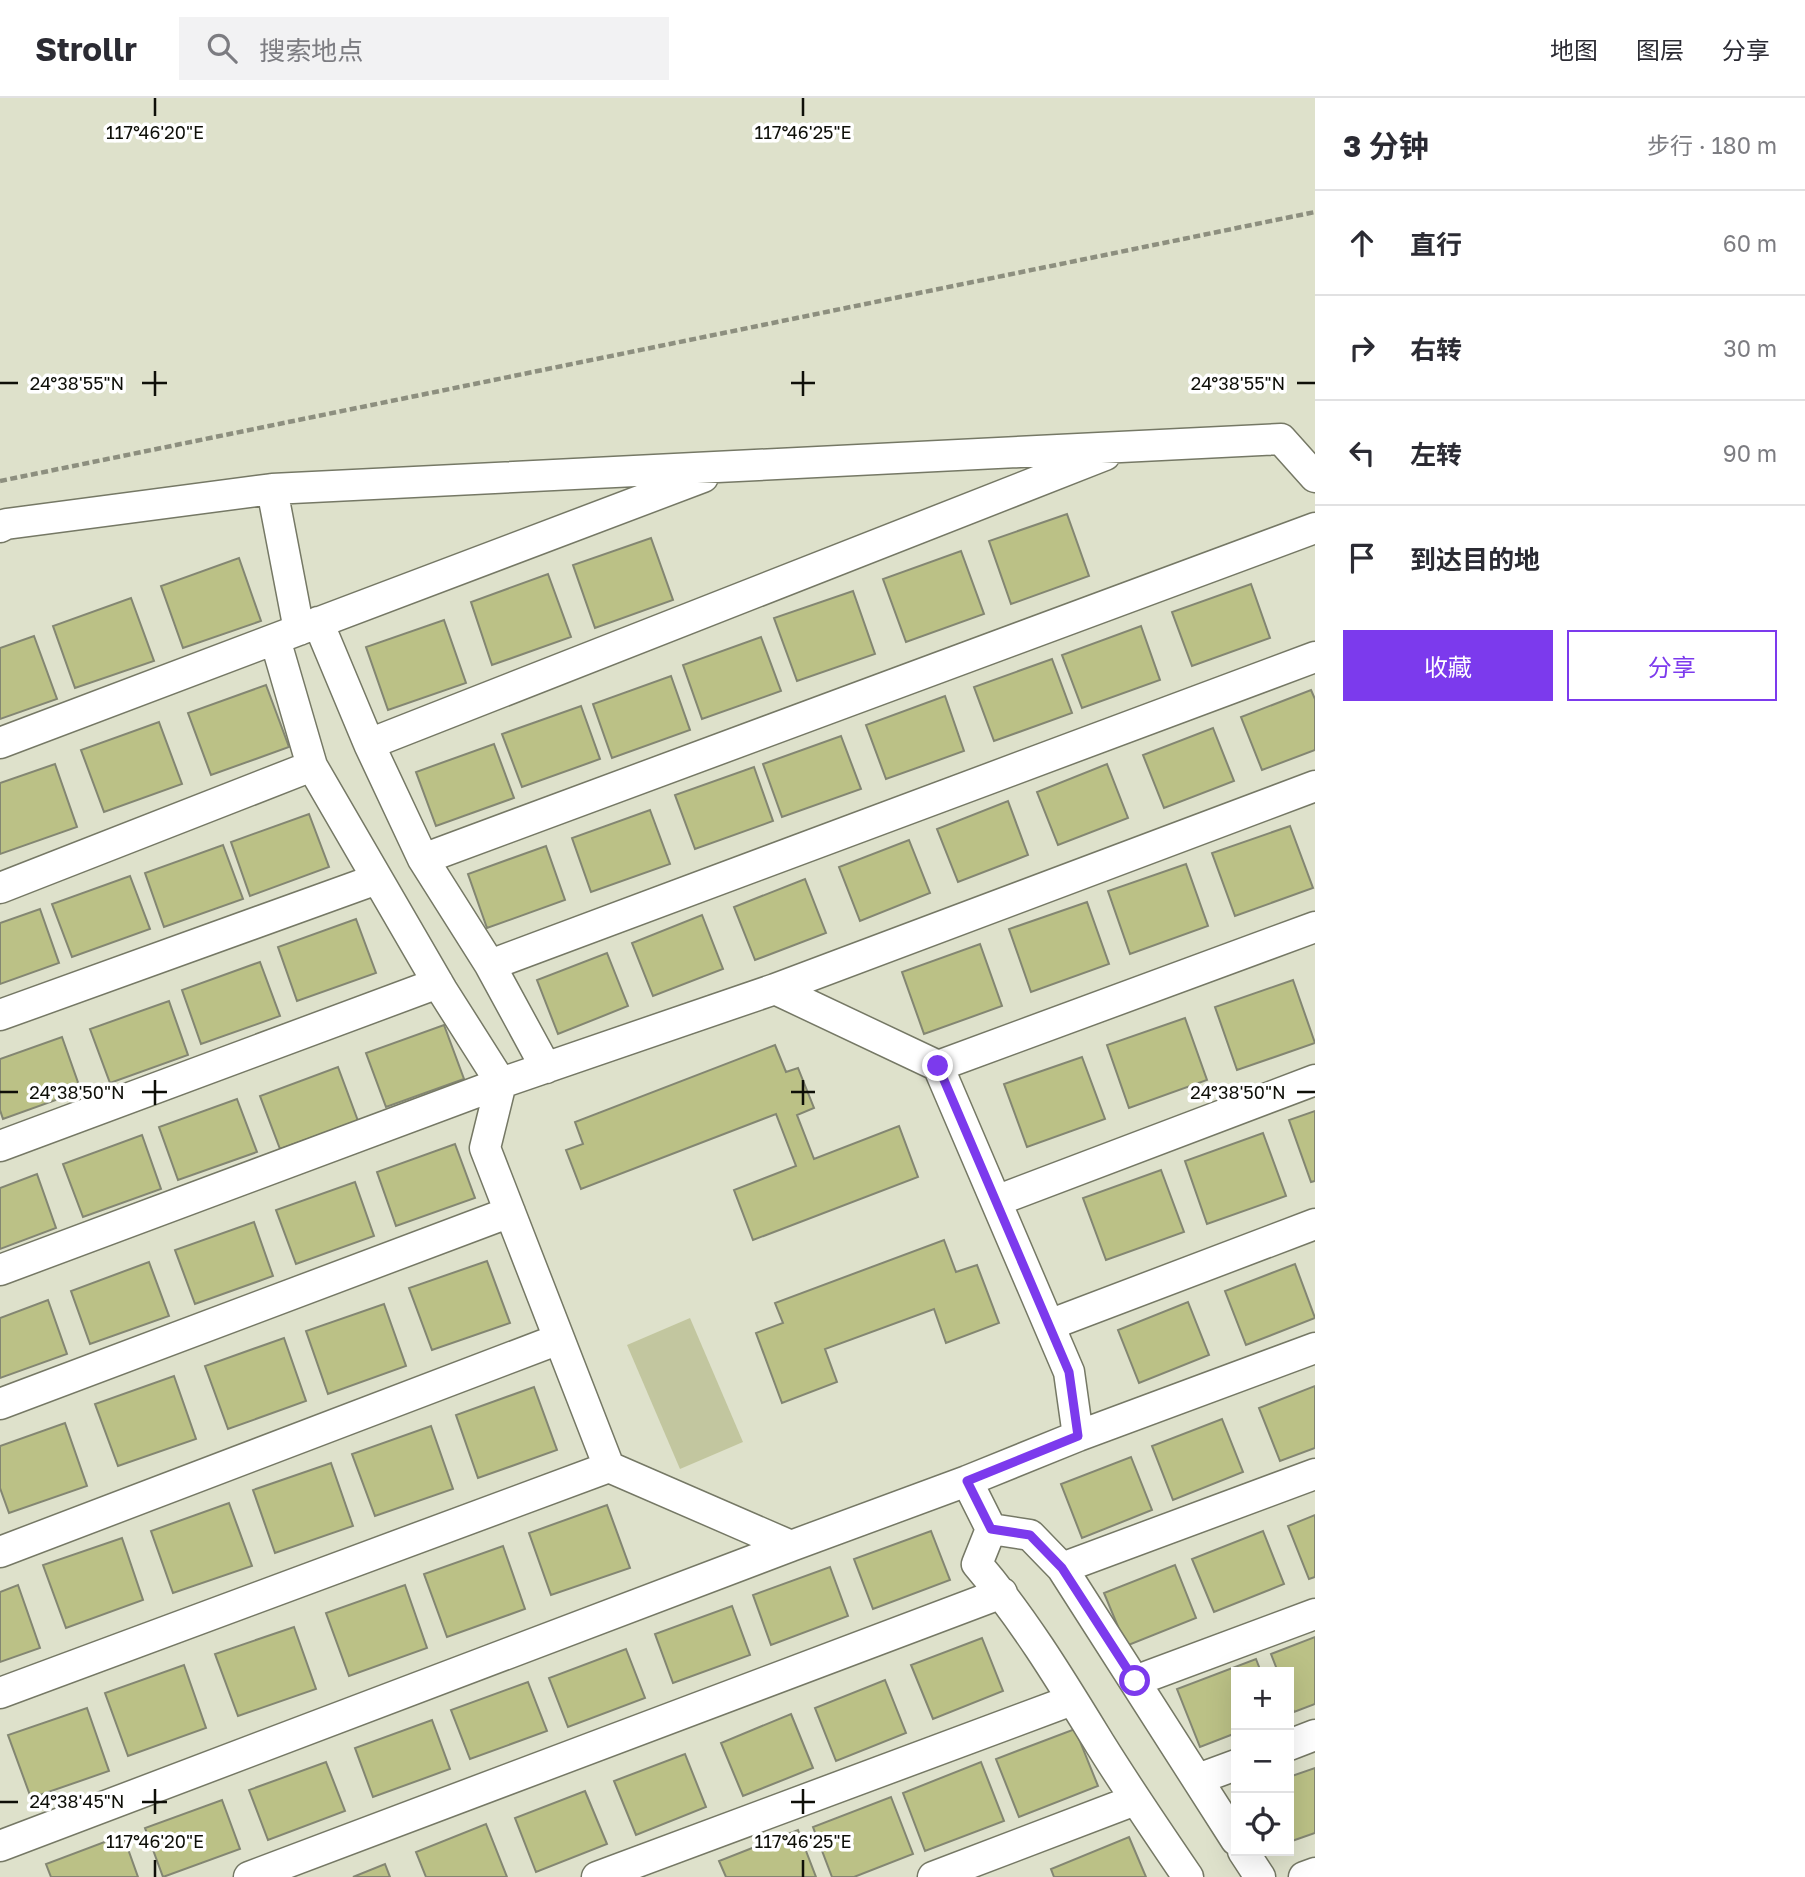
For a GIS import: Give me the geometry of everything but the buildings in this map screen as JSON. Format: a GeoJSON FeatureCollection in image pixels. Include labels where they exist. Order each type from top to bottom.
{"type":"FeatureCollection","features":[{"type":"Feature","properties":{"kind":"street"},"geometry":{"type":"LineString","coordinates":[[0,527],[6,524],[272,489],[1281,439],[1315,477]]}},
{"type":"Feature","properties":{"kind":"street"},"geometry":{"type":"LineString","coordinates":[[369,744],[1128,446]]}},
{"type":"Feature","properties":{"kind":"street"},"geometry":{"type":"LineString","coordinates":[[0,743],[731,466]]}},
{"type":"Feature","properties":{"kind":"street"},"geometry":{"type":"LineString","coordinates":[[272,489],[298,630],[312,766],[438,983],[501,1083],[485,1148],[609,1467]]}},
{"type":"Feature","properties":{"kind":"street"},"geometry":{"type":"LineString","coordinates":[[423,859],[1315,528]]}},
{"type":"Feature","properties":{"kind":"street"},"geometry":{"type":"LineString","coordinates":[[298,630],[369,744],[423,859],[490,965],[546,1068]]}},
{"type":"Feature","properties":{"kind":"street"},"geometry":{"type":"LineString","coordinates":[[490,965],[1315,657]]}},
{"type":"Feature","properties":{"kind":"street"},"geometry":{"type":"LineString","coordinates":[[0,888],[312,766]]}},
{"type":"Feature","properties":{"kind":"street"},"geometry":{"type":"LineString","coordinates":[[0,1270],[501,1083],[775,989],[1315,786]]}},
{"type":"Feature","properties":{"kind":"street"},"geometry":{"type":"LineString","coordinates":[[0,1015],[377,879]]}},
{"type":"Feature","properties":{"kind":"street"},"geometry":{"type":"LineString","coordinates":[[938,1066],[1315,928]]}},
{"type":"Feature","properties":{"kind":"street"},"geometry":{"type":"LineString","coordinates":[[0,1146],[438,983]]}},
{"type":"Feature","properties":{"kind":"street"},"geometry":{"type":"LineString","coordinates":[[775,989],[938,1066],[1069,1372],[1078,1436]]}},
{"type":"Feature","properties":{"kind":"street"},"geometry":{"type":"LineString","coordinates":[[996,1201],[1315,1080]]}},
{"type":"Feature","properties":{"kind":"street"},"geometry":{"type":"LineString","coordinates":[[0,1404],[510,1212]]}},
{"type":"Feature","properties":{"kind":"street"},"geometry":{"type":"LineString","coordinates":[[1049,1325],[1315,1224]]}},
{"type":"Feature","properties":{"kind":"street"},"geometry":{"type":"LineString","coordinates":[[0,1552],[559,1339]]}},
{"type":"Feature","properties":{"kind":"street"},"geometry":{"type":"LineString","coordinates":[[0,1846],[1315,1348]]}},
{"type":"Feature","properties":{"kind":"street"},"geometry":{"type":"LineString","coordinates":[[0,1693],[609,1467],[791,1546]]}},
{"type":"Feature","properties":{"kind":"street"},"geometry":{"type":"LineString","coordinates":[[1062,1568],[1315,1474]]}},
{"type":"Feature","properties":{"kind":"street"},"geometry":{"type":"LineString","coordinates":[[967,1481],[991,1529],[977,1564],[1002,1593],[1135,1800],[1188,1877]]}},
{"type":"Feature","properties":{"kind":"street"},"geometry":{"type":"LineString","coordinates":[[991,1529],[1030,1535],[1062,1568],[1231,1832]]}},
{"type":"Feature","properties":{"kind":"street"},"geometry":{"type":"LineString","coordinates":[[249,1877],[1002,1593]]}},
{"type":"Feature","properties":{"kind":"street"},"geometry":{"type":"LineString","coordinates":[[1135,1681],[1315,1614]]}},
{"type":"Feature","properties":{"kind":"street"},"geometry":{"type":"LineString","coordinates":[[597,1877],[1072,1700]]}},
{"type":"Feature","properties":{"kind":"street"},"geometry":{"type":"LineString","coordinates":[[1294,1743],[1315,1735]]}},
{"type":"Feature","properties":{"kind":"street"},"geometry":{"type":"LineString","coordinates":[[1198,1779],[1231,1767]]}},
{"type":"Feature","properties":{"kind":"street"},"geometry":{"type":"LineString","coordinates":[[933,1877],[1135,1800]]}},
{"type":"Feature","properties":{"kind":"street"},"geometry":{"type":"LineString","coordinates":[[1246,1856],[1260,1877]]}},
{"type":"Feature","properties":{"kind":"street"},"geometry":{"type":"LineString","coordinates":[[1304,1877],[1315,1872]]}},
{"type":"Feature","properties":{"kind":"path"},"geometry":{"type":"LineString","coordinates":[[0,481],[1315,212]]}},
{"type":"Feature","properties":{"kind":"green space"},"geometry":{"type":"Polygon","coordinates":[[[690,1318],[743,1442],[680,1469],[627,1345],[690,1318]]]}},
{"type":"Feature","properties":{"kind":"route"},"geometry":{"type":"LineString","coordinates":[[938,1066],[1069,1372],[1078,1436],[967,1481],[991,1529],[1030,1535],[1062,1568],[1135,1681]]}}]}
